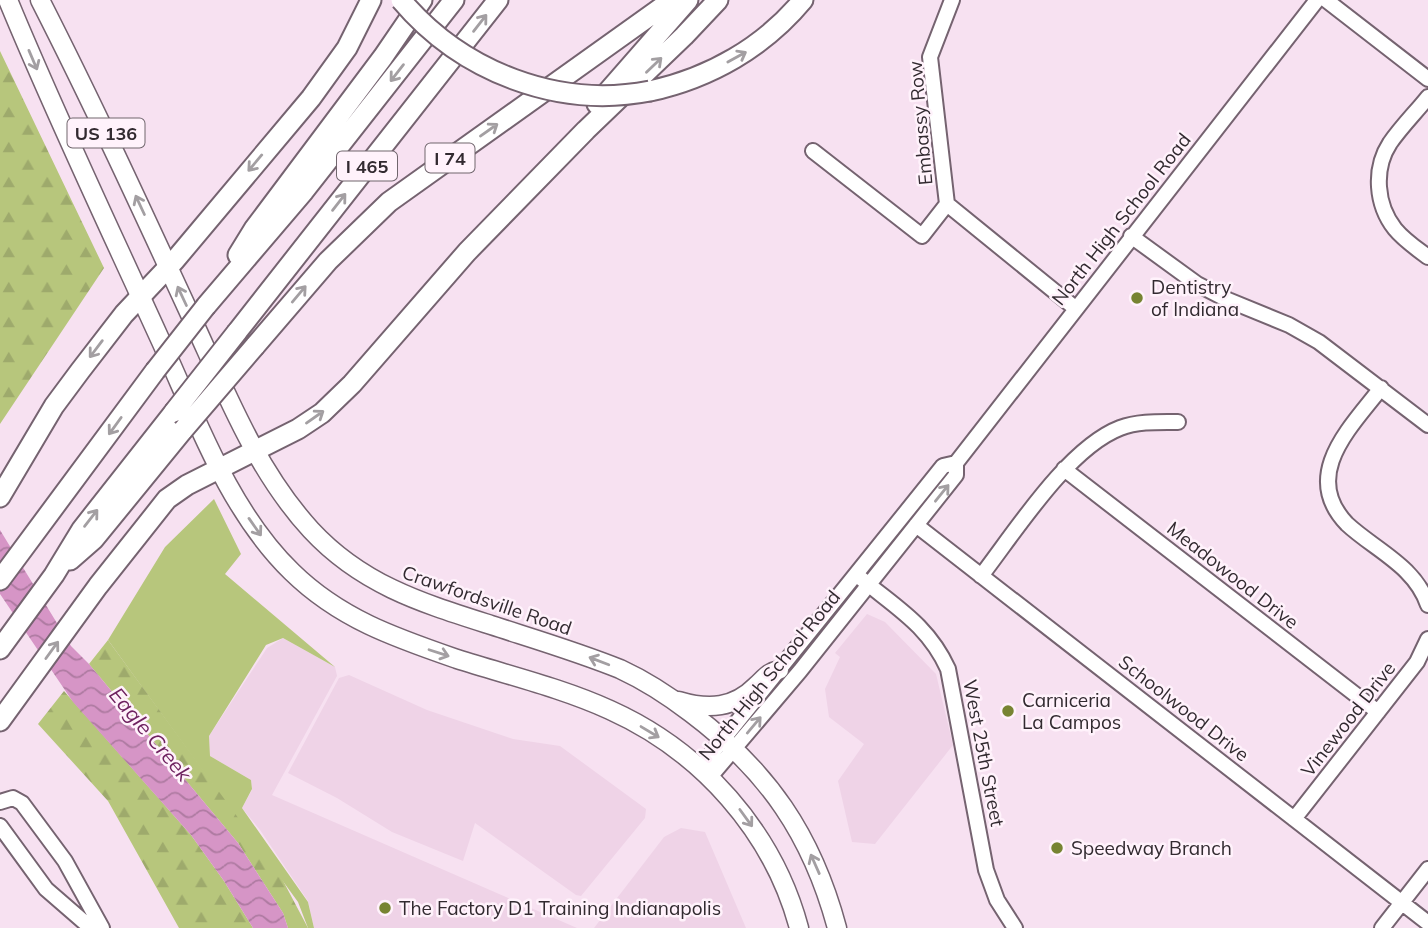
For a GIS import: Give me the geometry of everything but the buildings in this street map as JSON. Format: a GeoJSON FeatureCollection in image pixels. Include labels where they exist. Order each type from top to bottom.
{"type":"FeatureCollection","features":[{"type":"Feature","properties":{"kind":"highway"},"geometry":{"type":"LineString","coordinates":[[0,497],[54,406],[110,332],[319,88],[347,48],[371,0]]}},
{"type":"Feature","properties":{"kind":"highway"},"geometry":{"type":"LineString","coordinates":[[401,0],[435,34],[488,69],[523,83],[584,95],[650,91],[698,76],[742,55],[779,26],[803,0]]}},
{"type":"Feature","properties":{"kind":"highway"},"geometry":{"type":"LineString","coordinates":[[206,306],[254,229],[383,57],[422,0]]}},
{"type":"Feature","properties":{"kind":"highway","name":"I 465"},"geometry":{"type":"LineString","coordinates":[[0,580],[155,371],[206,306],[304,191],[454,0]]}},
{"type":"Feature","properties":{"kind":"highway","name":"I 465"},"geometry":{"type":"LineString","coordinates":[[0,649],[54,575],[82,529],[498,0]]}},
{"type":"Feature","properties":{"kind":"highway","name":"I 74"},"geometry":{"type":"LineString","coordinates":[[54,575],[94,539],[336,251],[389,202],[672,0]]}},
{"type":"Feature","properties":{"kind":"highway"},"geometry":{"type":"LineString","coordinates":[[467,253],[487,226],[688,0]]}},
{"type":"Feature","properties":{"kind":"highway"},"geometry":{"type":"LineString","coordinates":[[6,713],[98,586],[167,499],[177,491],[298,429],[322,413],[467,253],[586,130],[718,0]]}},
{"type":"Feature","properties":{"kind":"main road","name":"US 136"},"geometry":{"type":"LineString","coordinates":[[8,0],[62,128],[221,468]]}},
{"type":"Feature","properties":{"kind":"main road","name":"Crawfordsville Road"},"geometry":{"type":"LineString","coordinates":[[40,0],[95,110],[241,425],[282,493],[311,530],[340,557],[373,581],[424,604],[622,670],[672,699],[730,743],[771,789],[801,835],[825,886],[837,928]]}},
{"type":"Feature","properties":{"kind":"main road"},"geometry":{"type":"LineString","coordinates":[[221,468],[244,511],[276,554],[312,589],[350,615],[396,639],[607,708],[654,733],[705,773],[737,806],[756,832],[779,875],[799,928]]}},
{"type":"Feature","properties":{"kind":"main road"},"geometry":{"type":"LineString","coordinates":[[672,699],[703,706],[723,706],[741,699],[768,674],[779,670]]}},
{"type":"Feature","properties":{"kind":"street","name":"Embassy Row"},"geometry":{"type":"LineString","coordinates":[[952,0],[930,57],[947,204],[1075,308]]}},
{"type":"Feature","properties":{"kind":"street","name":"North High School Road"},"geometry":{"type":"LineString","coordinates":[[730,743],[779,670],[862,579],[916,525],[956,475],[956,463],[1317,0]]}},
{"type":"Feature","properties":{"kind":"street"},"geometry":{"type":"LineString","coordinates":[[1326,0],[1428,79]]}},
{"type":"Feature","properties":{"kind":"street"},"geometry":{"type":"LineString","coordinates":[[1428,97],[1388,147],[1379,184],[1383,206],[1395,229],[1428,257]]}},
{"type":"Feature","properties":{"kind":"street","name":"Embassy Row"},"geometry":{"type":"LineString","coordinates":[[813,151],[922,236],[947,204]]}},
{"type":"Feature","properties":{"kind":"street"},"geometry":{"type":"LineString","coordinates":[[1131,236],[1197,284],[1222,298],[1289,325],[1320,342],[1428,425]]}},
{"type":"Feature","properties":{"kind":"street"},"geometry":{"type":"LineString","coordinates":[[1381,388],[1335,450],[1328,471],[1330,493],[1343,521],[1409,573],[1422,590],[1428,605]]}},
{"type":"Feature","properties":{"kind":"street"},"geometry":{"type":"LineString","coordinates":[[981,576],[1064,469],[1095,441],[1120,428],[1146,422],[1178,422]]}},
{"type":"Feature","properties":{"kind":"street","name":"North High School Road"},"geometry":{"type":"LineString","coordinates":[[705,773],[730,743],[800,671],[943,466],[956,463]]}},
{"type":"Feature","properties":{"kind":"street","name":"Meadowood Drive"},"geometry":{"type":"LineString","coordinates":[[1064,469],[1378,712]]}},
{"type":"Feature","properties":{"kind":"street","name":"Schoolwood Drive"},"geometry":{"type":"LineString","coordinates":[[916,525],[1428,923]]}},
{"type":"Feature","properties":{"kind":"street","name":"West 25th Street"},"geometry":{"type":"LineString","coordinates":[[862,579],[919,624],[933,641],[948,668],[986,870],[1001,908],[1015,928]]}},
{"type":"Feature","properties":{"kind":"street","name":"Vinewood Drive"},"geometry":{"type":"LineString","coordinates":[[1294,819],[1419,659],[1428,639]]}},
{"type":"Feature","properties":{"kind":"street"},"geometry":{"type":"LineString","coordinates":[[0,802],[13,798],[22,803],[65,861],[102,928]]}},
{"type":"Feature","properties":{"kind":"street"},"geometry":{"type":"LineString","coordinates":[[0,826],[46,889],[91,928]]}},
{"type":"Feature","properties":{"kind":"street"},"geometry":{"type":"LineString","coordinates":[[1382,928],[1428,869]]}},
{"type":"Feature","properties":{"kind":"shaded area"},"geometry":{"type":"Polygon","coordinates":[[[867,614],[885,622],[936,674],[953,745],[875,844],[852,842],[838,781],[864,744],[829,717],[825,689],[840,657],[835,653],[867,614]]]}},
{"type":"Feature","properties":{"kind":"shaded area"},"geometry":{"type":"Polygon","coordinates":[[[283,638],[335,667],[337,676],[272,795],[577,928],[314,928],[308,901],[242,808],[252,790],[251,780],[210,756],[209,736],[267,648],[283,638]]]}},
{"type":"Feature","properties":{"kind":"shaded area"},"geometry":{"type":"Polygon","coordinates":[[[349,675],[427,710],[513,739],[560,746],[646,809],[645,818],[581,896],[475,823],[463,861],[392,832],[337,798],[288,773],[339,678],[349,675]]]}},
{"type":"Feature","properties":{"kind":"shaded area"},"geometry":{"type":"Polygon","coordinates":[[[681,828],[705,832],[746,928],[594,928],[664,837],[681,828]]]}},
{"type":"Feature","properties":{"kind":"green space"},"geometry":{"type":"Polygon","coordinates":[[[0,51],[104,268],[0,424],[0,51]]]}},
{"type":"Feature","properties":{"kind":"green space"},"geometry":{"type":"Polygon","coordinates":[[[214,499],[241,554],[225,574],[335,667],[283,638],[266,645],[209,736],[210,756],[251,780],[252,789],[242,808],[308,902],[314,928],[308,928],[298,902],[108,640],[165,547],[214,499]]]}},
{"type":"Feature","properties":{"kind":"green space"},"geometry":{"type":"Polygon","coordinates":[[[108,640],[280,875],[308,928],[288,928],[283,913],[238,843],[89,664],[108,640]]]}},
{"type":"Feature","properties":{"kind":"green space"},"geometry":{"type":"Polygon","coordinates":[[[64,691],[191,835],[253,928],[179,928],[108,801],[38,724],[64,691]]]}},
{"type":"Feature","properties":{"kind":"water","name":"Eagle Creek"},"geometry":{"type":"Polygon","coordinates":[[[0,530],[71,646],[238,843],[283,913],[288,928],[253,928],[191,835],[73,702],[0,594],[0,530]]]}},
{"type":"Feature","properties":{"kind":"place","name":"Dentistry of Indiana"},"geometry":{"type":"Point","coordinates":[1137,298]}},
{"type":"Feature","properties":{"kind":"place","name":"Carniceria La Campos"},"geometry":{"type":"Point","coordinates":[1008,711]}},
{"type":"Feature","properties":{"kind":"place","name":"Speedway Branch"},"geometry":{"type":"Point","coordinates":[1057,848]}},
{"type":"Feature","properties":{"kind":"place","name":"The Factory D1 Training Indianapolis"},"geometry":{"type":"Point","coordinates":[385,908]}}]}
